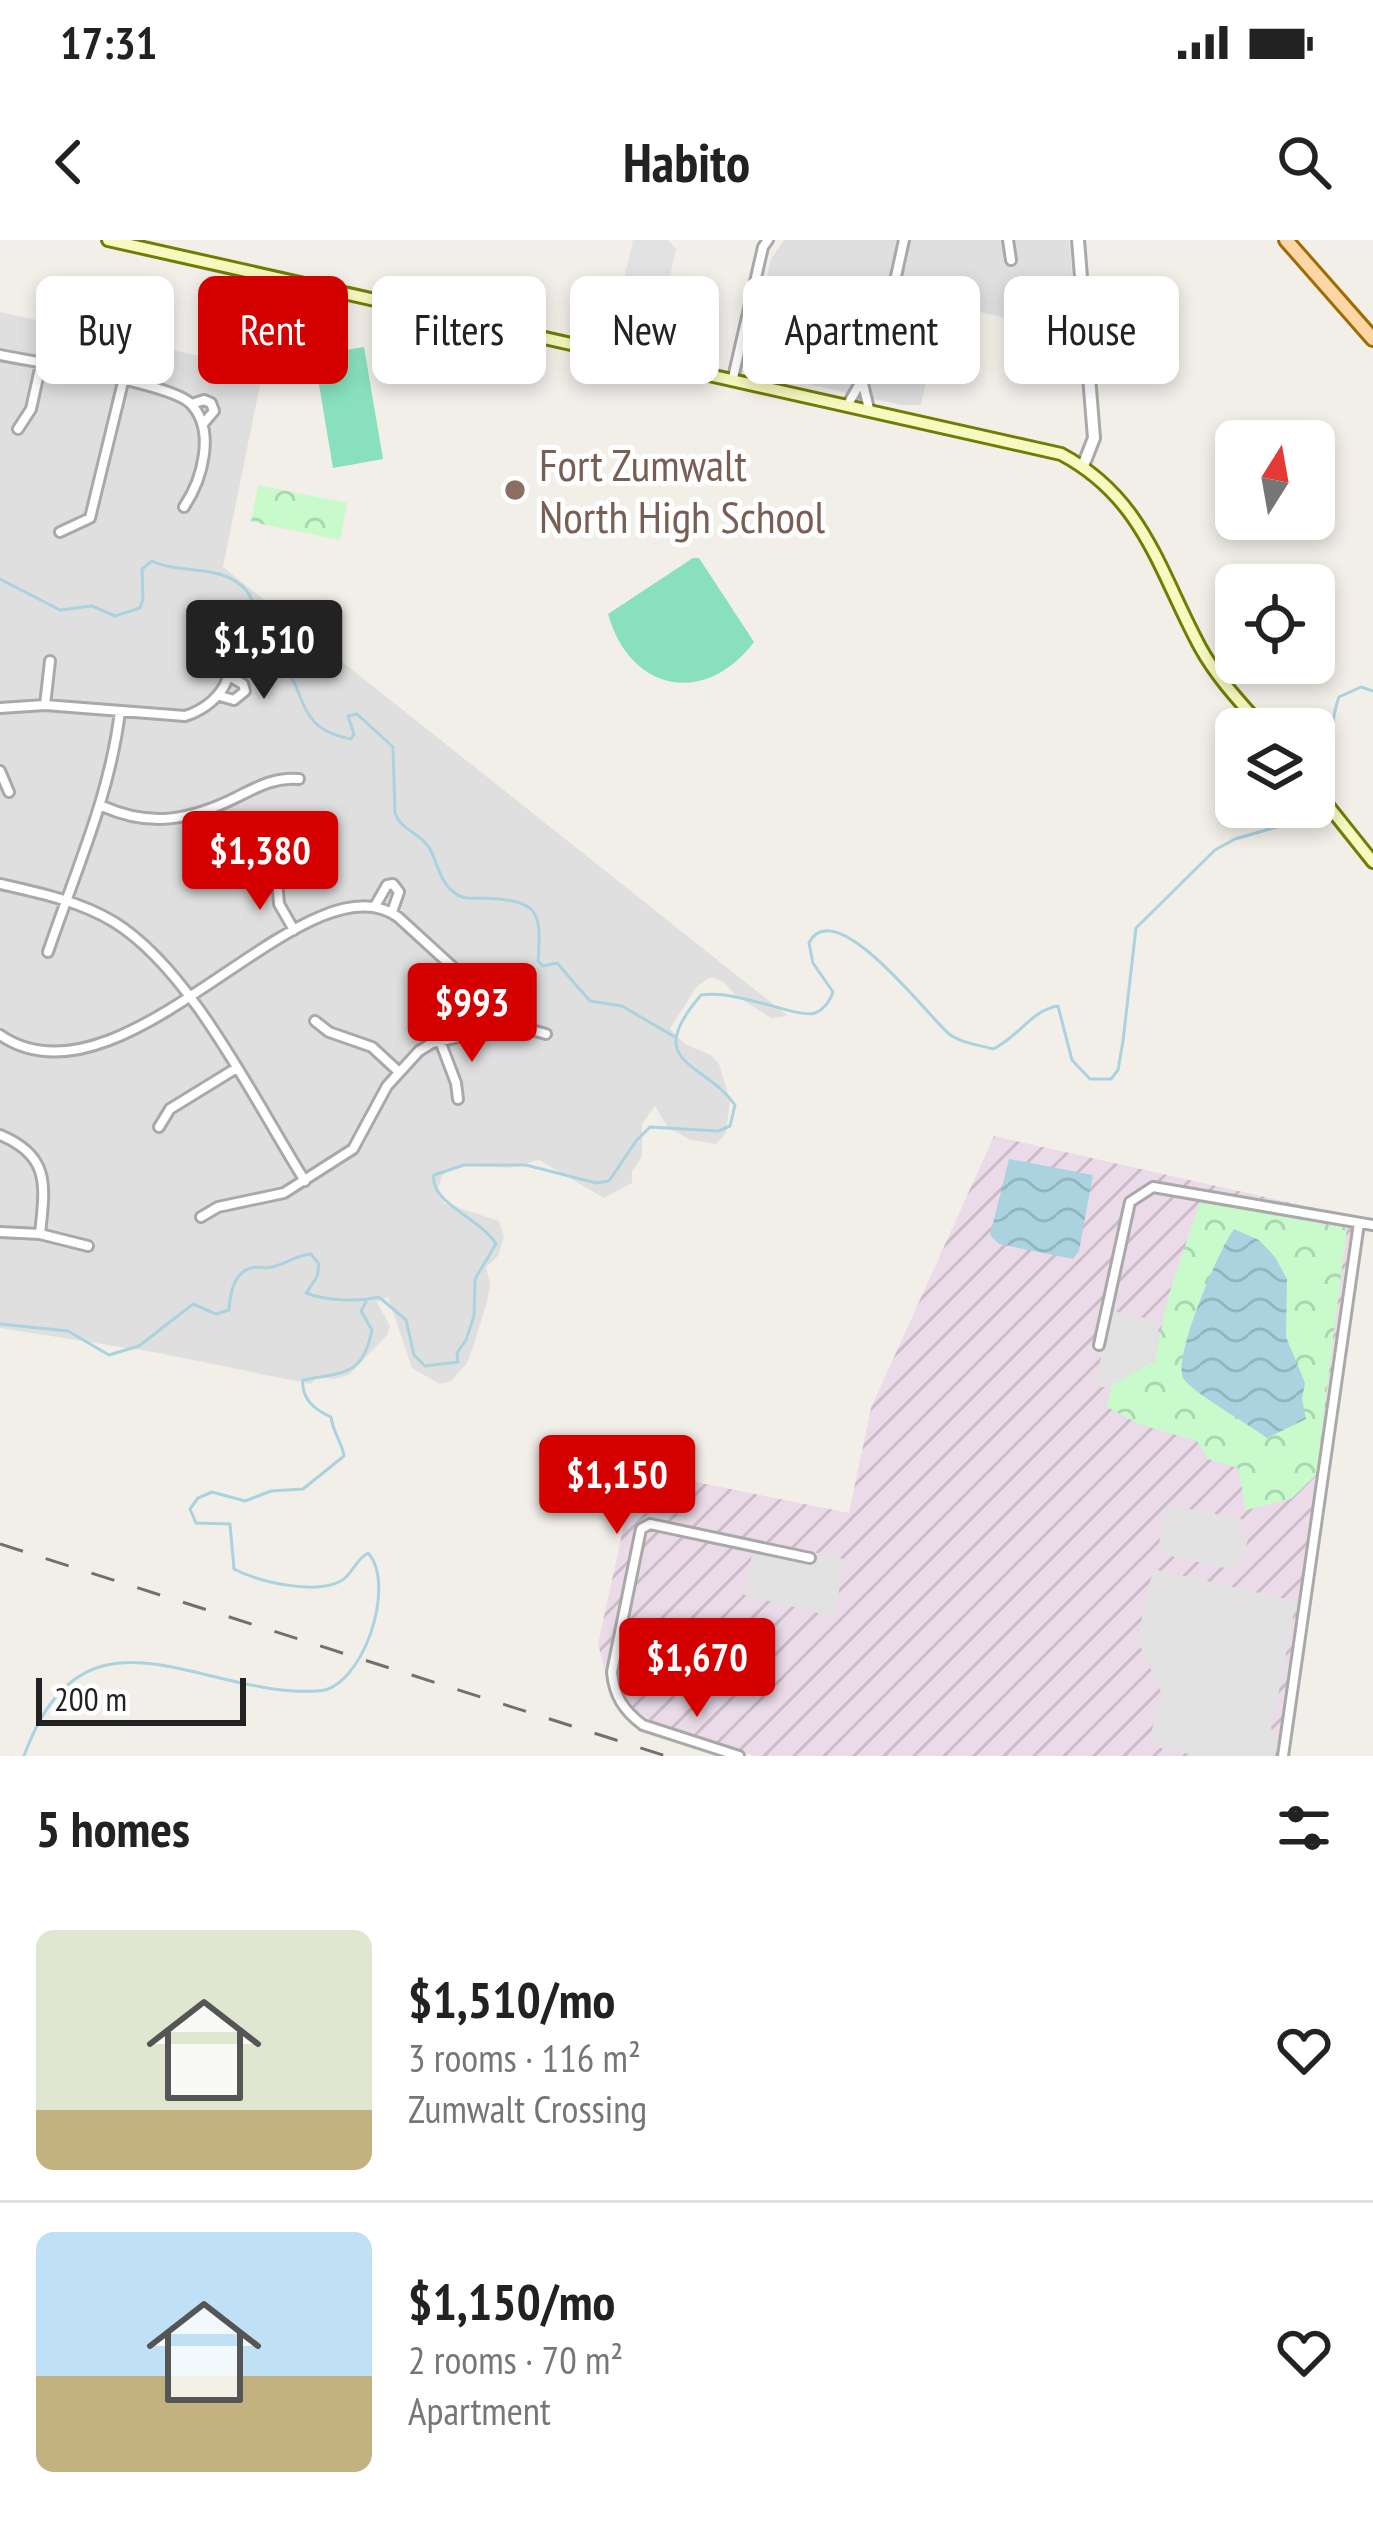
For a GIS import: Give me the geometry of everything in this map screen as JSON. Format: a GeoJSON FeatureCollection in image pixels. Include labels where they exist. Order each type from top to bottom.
{"type":"FeatureCollection","features":[{"type":"Feature","properties":{"kind":"main road"},"geometry":{"type":"LineString","coordinates":[[108,240],[1042,447],[1083,466],[1129,508],[1207,658],[1247,708]]}},
{"type":"Feature","properties":{"kind":"main road"},"geometry":{"type":"LineString","coordinates":[[1286,240],[1373,339]]}},
{"type":"Feature","properties":{"kind":"main road"},"geometry":{"type":"LineString","coordinates":[[1335,814],[1373,862]]}},
{"type":"Feature","properties":{"kind":"street"},"geometry":{"type":"LineString","coordinates":[[733,378],[763,248],[769,240]]}},
{"type":"Feature","properties":{"kind":"street"},"geometry":{"type":"LineString","coordinates":[[896,276],[904,240]]}},
{"type":"Feature","properties":{"kind":"street"},"geometry":{"type":"LineString","coordinates":[[1008,240],[1011,260]]}},
{"type":"Feature","properties":{"kind":"street"},"geometry":{"type":"LineString","coordinates":[[1078,240],[1094,438],[1083,466]]}},
{"type":"Feature","properties":{"kind":"street"},"geometry":{"type":"LineString","coordinates":[[0,355],[36,363]]}},
{"type":"Feature","properties":{"kind":"street"},"geometry":{"type":"LineString","coordinates":[[18,429],[32,409],[37,384]]}},
{"type":"Feature","properties":{"kind":"street"},"geometry":{"type":"LineString","coordinates":[[60,532],[90,518],[123,384]]}},
{"type":"Feature","properties":{"kind":"street"},"geometry":{"type":"LineString","coordinates":[[132,384],[192,404],[203,424],[206,439],[200,471],[184,508]]}},
{"type":"Feature","properties":{"kind":"street"},"geometry":{"type":"LineString","coordinates":[[848,404],[862,384]]}},
{"type":"Feature","properties":{"kind":"street"},"geometry":{"type":"LineString","coordinates":[[862,384],[869,409]]}},
{"type":"Feature","properties":{"kind":"street"},"geometry":{"type":"LineString","coordinates":[[192,404],[204,400],[212,404],[214,412],[203,424]]}},
{"type":"Feature","properties":{"kind":"street"},"geometry":{"type":"LineString","coordinates":[[0,708],[45,705],[184,716],[205,710],[220,696],[227,675],[224,650],[218,639],[205,632]]}},
{"type":"Feature","properties":{"kind":"street"},"geometry":{"type":"LineString","coordinates":[[45,705],[50,661]]}},
{"type":"Feature","properties":{"kind":"street"},"geometry":{"type":"LineString","coordinates":[[220,696],[234,700],[245,691],[243,684],[227,675]]}},
{"type":"Feature","properties":{"kind":"street"},"geometry":{"type":"LineString","coordinates":[[48,952],[102,806],[120,711]]}},
{"type":"Feature","properties":{"kind":"street"},"geometry":{"type":"LineString","coordinates":[[0,771],[9,792]]}},
{"type":"Feature","properties":{"kind":"street"},"geometry":{"type":"LineString","coordinates":[[102,806],[120,814],[177,821],[274,779],[299,778]]}},
{"type":"Feature","properties":{"kind":"street"},"geometry":{"type":"LineString","coordinates":[[277,880],[279,904],[294,930]]}},
{"type":"Feature","properties":{"kind":"street"},"geometry":{"type":"LineString","coordinates":[[0,884],[96,912],[137,938],[172,971],[304,1181]]}},
{"type":"Feature","properties":{"kind":"street"},"geometry":{"type":"LineString","coordinates":[[375,906],[387,885],[393,884],[399,892],[392,912]]}},
{"type":"Feature","properties":{"kind":"street"},"geometry":{"type":"LineString","coordinates":[[0,1035],[36,1052],[74,1052],[123,1035],[294,930],[352,906],[392,912],[468,981],[480,1005],[484,1030]]}},
{"type":"Feature","properties":{"kind":"street"},"geometry":{"type":"LineString","coordinates":[[315,1021],[329,1032],[372,1047],[399,1072]]}},
{"type":"Feature","properties":{"kind":"street"},"geometry":{"type":"LineString","coordinates":[[201,1217],[218,1207],[284,1193],[353,1149],[387,1086],[419,1051],[484,1030],[526,1025],[545,1034]]}},
{"type":"Feature","properties":{"kind":"street"},"geometry":{"type":"LineString","coordinates":[[440,1041],[458,1099]]}},
{"type":"Feature","properties":{"kind":"street"},"geometry":{"type":"LineString","coordinates":[[159,1127],[170,1109],[235,1069]]}},
{"type":"Feature","properties":{"kind":"street"},"geometry":{"type":"LineString","coordinates":[[0,1136],[28,1149],[38,1162],[42,1176],[40,1234]]}},
{"type":"Feature","properties":{"kind":"street"},"geometry":{"type":"LineString","coordinates":[[1099,1345],[1130,1202],[1141,1192],[1168,1187],[1373,1225]]}},
{"type":"Feature","properties":{"kind":"street"},"geometry":{"type":"LineString","coordinates":[[1283,1756],[1359,1223]]}},
{"type":"Feature","properties":{"kind":"street"},"geometry":{"type":"LineString","coordinates":[[0,1232],[40,1234],[88,1246]]}},
{"type":"Feature","properties":{"kind":"street"},"geometry":{"type":"LineString","coordinates":[[739,1756],[643,1725],[630,1715],[614,1689],[612,1672],[641,1529],[650,1524],[810,1558]]}},
{"type":"Feature","properties":{"kind":"shaded area"},"geometry":{"type":"Polygon","coordinates":[[[633,240],[668,240],[676,249],[670,276],[625,276],[633,240]]]}},
{"type":"Feature","properties":{"kind":"shaded area"},"geometry":{"type":"Polygon","coordinates":[[[784,240],[1069,240],[1072,276],[1004,276],[1004,317],[980,312],[980,276],[767,276],[771,259],[784,240]]]}},
{"type":"Feature","properties":{"kind":"shaded area"},"geometry":{"type":"Polygon","coordinates":[[[0,312],[36,320],[36,384],[174,384],[174,350],[198,356],[198,384],[260,384],[223,567],[788,1016],[771,1018],[711,977],[697,986],[670,1029],[719,1064],[730,1101],[726,1133],[716,1144],[691,1140],[668,1128],[655,1106],[642,1124],[642,1156],[632,1172],[632,1183],[604,1198],[539,1160],[508,1168],[465,1165],[442,1176],[438,1189],[444,1203],[499,1221],[504,1237],[498,1256],[486,1267],[490,1284],[474,1344],[467,1363],[451,1381],[440,1384],[412,1368],[388,1297],[377,1302],[390,1326],[387,1335],[349,1375],[317,1377],[311,1384],[0,1328],[0,312]]]}},
{"type":"Feature","properties":{"kind":"shaded area"},"geometry":{"type":"Polygon","coordinates":[[[807,384],[926,384],[921,405],[807,384]]]}},
{"type":"Feature","properties":{"kind":"shaded area"},"geometry":{"type":"Polygon","coordinates":[[[994,1136],[1354,1217],[1281,1756],[755,1756],[657,1724],[611,1695],[598,1644],[636,1470],[849,1513],[871,1408],[994,1136]]]}},
{"type":"Feature","properties":{"kind":"shaded area"},"geometry":{"type":"Polygon","coordinates":[[[1110,1310],[1149,1319],[1160,1333],[1149,1364],[1111,1386],[1095,1388],[1110,1310]]]}},
{"type":"Feature","properties":{"kind":"shaded area"},"geometry":{"type":"Polygon","coordinates":[[[1167,1505],[1242,1519],[1240,1537],[1248,1540],[1234,1570],[1157,1553],[1167,1505]]]}},
{"type":"Feature","properties":{"kind":"shaded area"},"geometry":{"type":"Polygon","coordinates":[[[755,1539],[844,1559],[835,1617],[744,1595],[755,1539]]]}},
{"type":"Feature","properties":{"kind":"shaded area"},"geometry":{"type":"Polygon","coordinates":[[[1153,1569],[1296,1601],[1269,1723],[1279,1736],[1275,1756],[1199,1756],[1160,1748],[1159,1741],[1150,1738],[1158,1706],[1167,1705],[1137,1639],[1153,1569]]]}},
{"type":"Feature","properties":{"kind":"green space"},"geometry":{"type":"Polygon","coordinates":[[[364,347],[383,459],[333,468],[319,384],[348,384],[348,350],[364,347]]]}},
{"type":"Feature","properties":{"kind":"green space"},"geometry":{"type":"Polygon","coordinates":[[[258,485],[347,503],[340,540],[251,522],[258,485]]]}},
{"type":"Feature","properties":{"kind":"green space"},"geometry":{"type":"Polygon","coordinates":[[[699,558],[754,642],[735,663],[714,676],[671,682],[633,660],[608,614],[699,558]]]}},
{"type":"Feature","properties":{"kind":"green space"},"geometry":{"type":"Polygon","coordinates":[[[1200,1202],[1347,1228],[1316,1475],[1291,1499],[1246,1510],[1238,1468],[1208,1459],[1197,1441],[1141,1425],[1107,1407],[1111,1386],[1143,1363],[1154,1363],[1169,1294],[1200,1202]]]}},
{"type":"Feature","properties":{"kind":"water"},"geometry":{"type":"Polygon","coordinates":[[[1009,1159],[1093,1175],[1079,1251],[1073,1259],[999,1244],[990,1235],[1009,1159]]]}},
{"type":"Feature","properties":{"kind":"water"},"geometry":{"type":"Polygon","coordinates":[[[1234,1229],[1259,1240],[1287,1279],[1286,1337],[1305,1383],[1306,1419],[1267,1438],[1183,1378],[1191,1326],[1234,1229]]]}},
{"type":"Feature","properties":{"kind":"waterway"},"geometry":{"type":"LineString","coordinates":[[0,579],[60,610],[92,606],[115,616],[140,608],[142,569],[152,561],[236,582],[250,596],[263,643],[283,661],[313,720],[351,739],[354,734],[348,716],[357,714],[393,747],[395,813],[428,846],[450,889],[462,897],[526,906],[537,919],[538,961],[543,966],[557,963],[590,1001],[622,1006],[675,1037]]}},
{"type":"Feature","properties":{"kind":"waterway"},"geometry":{"type":"LineString","coordinates":[[1335,712],[1339,697],[1361,687],[1373,691]]}},
{"type":"Feature","properties":{"kind":"waterway"},"geometry":{"type":"LineString","coordinates":[[0,1324],[68,1331],[109,1355],[139,1346],[193,1304],[216,1314],[229,1310],[234,1285],[245,1271],[311,1254],[319,1264],[306,1293],[342,1300],[379,1297],[406,1320],[414,1355],[425,1366],[458,1362],[457,1353],[474,1316],[475,1279],[496,1244],[439,1194],[434,1175],[464,1165],[526,1165],[596,1183],[609,1181],[650,1127],[718,1131],[730,1126],[735,1105],[677,1049],[676,1035],[701,995],[731,996],[815,1013],[833,992],[813,963],[809,943],[822,932],[839,933],[881,963],[949,1034],[965,1042],[993,1049],[1040,1013],[1058,1006],[1072,1060],[1090,1079],[1111,1079],[1118,1070],[1123,1041],[1136,928],[1215,850],[1273,828]]}},
{"type":"Feature","properties":{"kind":"waterway"},"geometry":{"type":"LineString","coordinates":[[24,1756],[49,1706],[79,1676],[113,1664],[150,1663],[274,1689],[318,1691],[334,1686],[349,1673],[371,1633],[377,1610],[379,1587],[368,1553],[345,1578],[330,1585],[272,1582],[234,1569],[230,1524],[196,1523],[190,1509],[198,1498],[212,1492],[245,1501],[271,1491],[303,1489],[344,1456],[331,1417],[310,1403],[303,1380],[349,1370],[363,1357],[372,1330],[361,1311],[366,1302]]}},
{"type":"Feature","properties":{"kind":"railway"},"geometry":{"type":"LineString","coordinates":[[0,1544],[666,1756]]}},
{"type":"Feature","properties":{"kind":"place","name":"Fort Zumwalt North High School"},"geometry":{"type":"Point","coordinates":[515,490]}}]}
